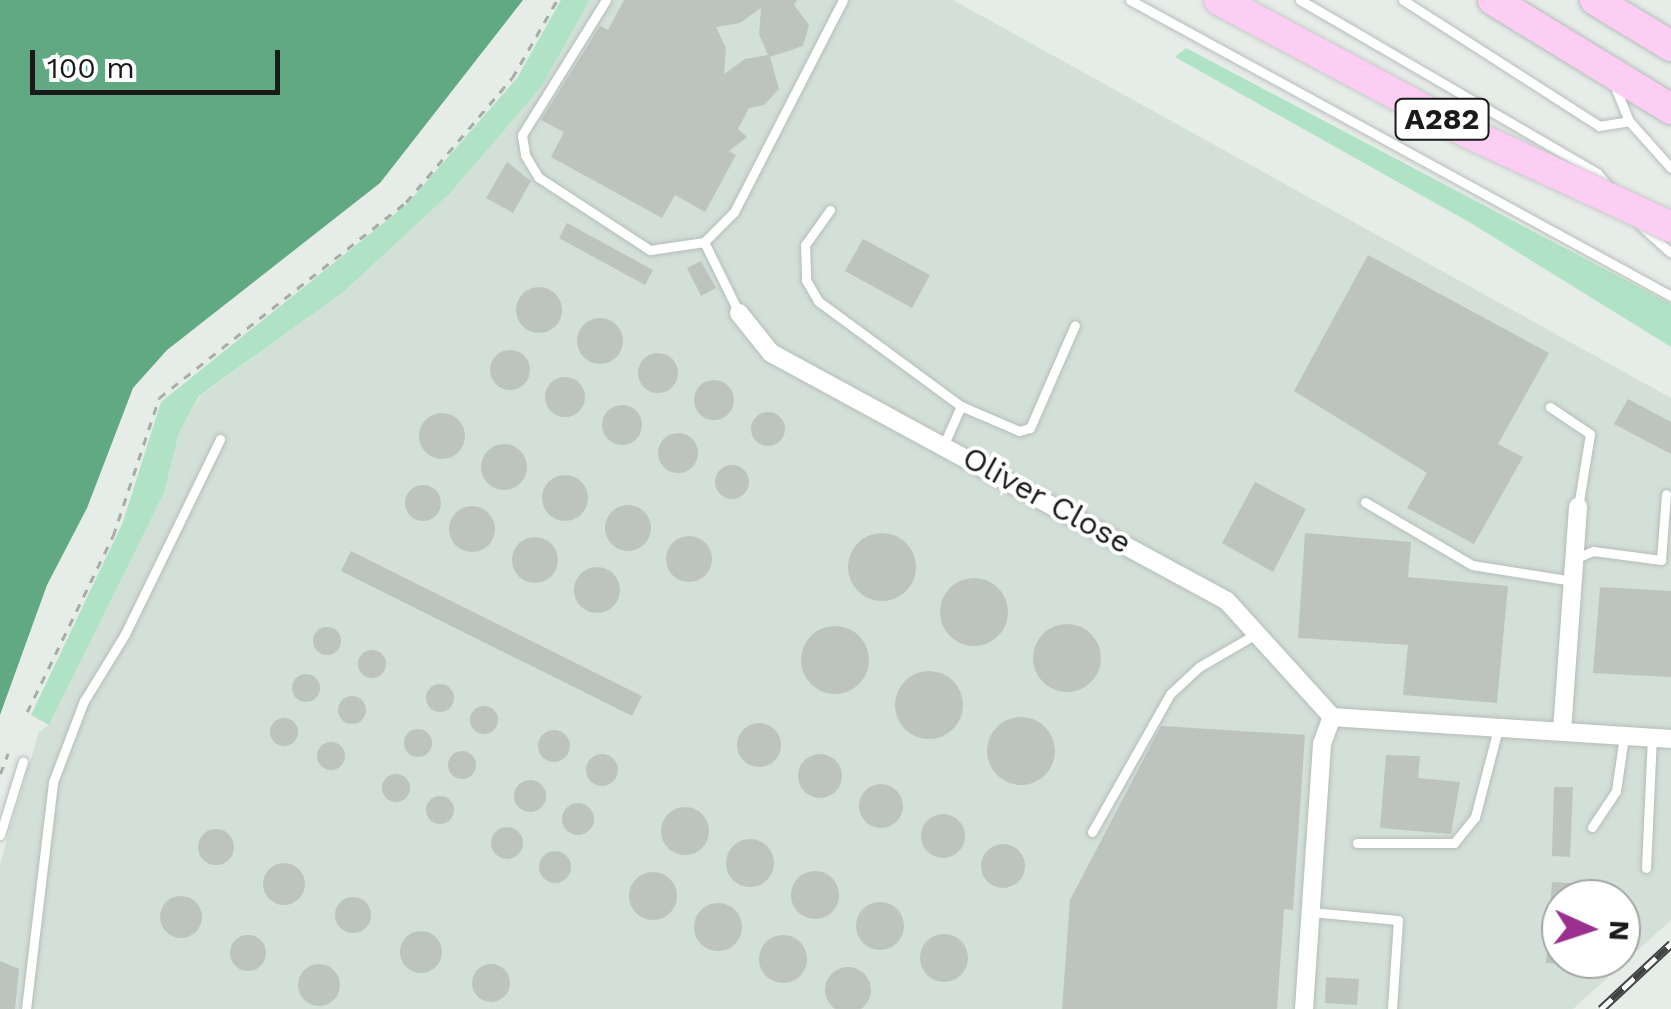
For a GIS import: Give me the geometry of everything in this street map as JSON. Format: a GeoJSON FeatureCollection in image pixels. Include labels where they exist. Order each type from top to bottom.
{"type":"FeatureCollection","features":[{"type":"Feature","properties":{"kind":"highway","name":"A282"},"geometry":{"type":"LineString","coordinates":[[1219,0],[1468,132],[1671,227]]}},
{"type":"Feature","properties":{"kind":"highway"},"geometry":{"type":"LineString","coordinates":[[1493,0],[1671,109]]}},
{"type":"Feature","properties":{"kind":"highway"},"geometry":{"type":"LineString","coordinates":[[1595,0],[1671,46]]}},
{"type":"Feature","properties":{"kind":"street","name":"Oliver Close"},"geometry":{"type":"LineString","coordinates":[[739,313],[772,353],[1227,600],[1332,717]]}},
{"type":"Feature","properties":{"kind":"street"},"geometry":{"type":"LineString","coordinates":[[1562,732],[1578,507]]}},
{"type":"Feature","properties":{"kind":"street"},"geometry":{"type":"LineString","coordinates":[[1304,1009],[1322,744],[1332,717],[1662,739]]}},
{"type":"Feature","properties":{"kind":"lane"},"geometry":{"type":"LineString","coordinates":[[606,0],[522,135],[525,154],[538,177],[650,250],[704,242],[734,212],[843,0]]}},
{"type":"Feature","properties":{"kind":"lane"},"geometry":{"type":"LineString","coordinates":[[1130,0],[1671,296]]}},
{"type":"Feature","properties":{"kind":"lane"},"geometry":{"type":"LineString","coordinates":[[1300,0],[1597,173],[1671,254]]}},
{"type":"Feature","properties":{"kind":"lane"},"geometry":{"type":"LineString","coordinates":[[1403,0],[1599,126],[1629,120]]}},
{"type":"Feature","properties":{"kind":"lane"},"geometry":{"type":"LineString","coordinates":[[1611,75],[1629,120],[1671,168]]}},
{"type":"Feature","properties":{"kind":"lane"},"geometry":{"type":"LineString","coordinates":[[830,210],[805,245],[806,280],[818,302],[961,406],[1018,431],[1030,428],[1075,324]]}},
{"type":"Feature","properties":{"kind":"lane"},"geometry":{"type":"LineString","coordinates":[[704,242],[739,313]]}},
{"type":"Feature","properties":{"kind":"lane"},"geometry":{"type":"LineString","coordinates":[[944,444],[961,406]]}},
{"type":"Feature","properties":{"kind":"lane"},"geometry":{"type":"LineString","coordinates":[[1550,407],[1590,434],[1578,507]]}},
{"type":"Feature","properties":{"kind":"lane"},"geometry":{"type":"LineString","coordinates":[[26,1009],[53,782],[84,701],[125,634],[220,439]]}},
{"type":"Feature","properties":{"kind":"lane"},"geometry":{"type":"LineString","coordinates":[[1574,559],[1593,551],[1660,560],[1666,494]]}},
{"type":"Feature","properties":{"kind":"lane"},"geometry":{"type":"LineString","coordinates":[[1365,502],[1472,565],[1573,581]]}},
{"type":"Feature","properties":{"kind":"lane"},"geometry":{"type":"LineString","coordinates":[[1092,832],[1170,694],[1199,668],[1258,632]]}},
{"type":"Feature","properties":{"kind":"lane"},"geometry":{"type":"LineString","coordinates":[[1357,843],[1454,843],[1475,817],[1498,729]]}},
{"type":"Feature","properties":{"kind":"lane"},"geometry":{"type":"LineString","coordinates":[[1592,827],[1616,790],[1624,736]]}},
{"type":"Feature","properties":{"kind":"lane"},"geometry":{"type":"LineString","coordinates":[[1646,868],[1662,739]]}},
{"type":"Feature","properties":{"kind":"lane"},"geometry":{"type":"LineString","coordinates":[[0,835],[24,761]]}},
{"type":"Feature","properties":{"kind":"lane"},"geometry":{"type":"LineString","coordinates":[[1310,912],[1398,920],[1392,1009]]}},
{"type":"Feature","properties":{"kind":"path"},"geometry":{"type":"LineString","coordinates":[[27,712],[113,536],[159,398],[406,202],[512,78],[557,0]]}},
{"type":"Feature","properties":{"kind":"path"},"geometry":{"type":"LineString","coordinates":[[0,774],[8,753]]}},
{"type":"Feature","properties":{"kind":"shaded area"},"geometry":{"type":"Polygon","coordinates":[[[0,0],[523,0],[380,183],[167,350],[133,388],[87,508],[47,585],[0,715],[0,0]]]}},
{"type":"Feature","properties":{"kind":"shaded area"},"geometry":{"type":"Polygon","coordinates":[[[561,0],[590,0],[542,86],[449,194],[342,293],[199,396],[179,433],[164,493],[49,725],[31,715],[123,522],[161,402],[407,204],[517,78],[561,0]]]}},
{"type":"Feature","properties":{"kind":"shaded area"},"geometry":{"type":"Polygon","coordinates":[[[590,0],[953,0],[1671,398],[1671,920],[1641,947],[1641,879],[1541,879],[1541,979],[1606,979],[1573,1009],[0,1009],[0,864],[39,732],[49,725],[164,493],[179,433],[200,396],[342,293],[542,86],[590,0]]]}},
{"type":"Feature","properties":{"kind":"shaded area"},"geometry":{"type":"Polygon","coordinates":[[[1186,48],[1671,304],[1671,347],[1469,222],[1175,57],[1186,48]]]}},
{"type":"Feature","properties":{"kind":"building"},"geometry":{"type":"Polygon","coordinates":[[[624,0],[797,0],[794,5],[809,25],[803,46],[770,57],[779,89],[764,105],[749,108],[738,129],[747,137],[729,151],[736,155],[705,212],[675,195],[662,218],[551,157],[564,132],[541,120],[600,26],[608,30],[624,0]],[[761,8],[740,23],[716,27],[726,48],[724,74],[745,59],[768,55],[759,34],[761,8]]]}},
{"type":"Feature","properties":{"kind":"building"},"geometry":{"type":"Polygon","coordinates":[[[507,162],[531,181],[513,213],[486,198],[507,162]]]}},
{"type":"Feature","properties":{"kind":"building"},"geometry":{"type":"Polygon","coordinates":[[[567,223],[653,270],[645,285],[559,238],[567,223]]]}},
{"type":"Feature","properties":{"kind":"building"},"geometry":{"type":"Polygon","coordinates":[[[863,239],[930,275],[912,308],[845,271],[863,239]]]}},
{"type":"Feature","properties":{"kind":"building"},"geometry":{"type":"Polygon","coordinates":[[[1368,255],[1549,353],[1498,444],[1523,457],[1474,544],[1407,508],[1427,473],[1294,391],[1368,255]]]}},
{"type":"Feature","properties":{"kind":"building"},"geometry":{"type":"Polygon","coordinates":[[[701,261],[716,288],[701,296],[687,268],[701,261]]]}},
{"type":"Feature","properties":{"kind":"building"},"geometry":{"type":"Polygon","coordinates":[[[539,287],[555,294],[562,310],[555,326],[539,333],[523,326],[516,310],[523,294],[539,287]]]}},
{"type":"Feature","properties":{"kind":"building"},"geometry":{"type":"Polygon","coordinates":[[[600,318],[616,325],[623,341],[616,357],[600,364],[584,357],[577,341],[584,325],[600,318]]]}},
{"type":"Feature","properties":{"kind":"building"},"geometry":{"type":"Polygon","coordinates":[[[510,350],[524,356],[530,370],[524,384],[510,390],[496,384],[490,370],[496,356],[510,350]]]}},
{"type":"Feature","properties":{"kind":"building"},"geometry":{"type":"Polygon","coordinates":[[[658,353],[672,359],[678,373],[672,387],[658,393],[644,387],[638,373],[644,359],[658,353]]]}},
{"type":"Feature","properties":{"kind":"building"},"geometry":{"type":"Polygon","coordinates":[[[565,377],[579,383],[585,397],[579,411],[565,417],[551,411],[545,397],[551,383],[565,377]]]}},
{"type":"Feature","properties":{"kind":"building"},"geometry":{"type":"Polygon","coordinates":[[[714,380],[728,386],[734,400],[728,414],[714,420],[700,414],[694,400],[700,386],[714,380]]]}},
{"type":"Feature","properties":{"kind":"building"},"geometry":{"type":"Polygon","coordinates":[[[1628,399],[1671,422],[1671,454],[1614,424],[1628,399]]]}},
{"type":"Feature","properties":{"kind":"building"},"geometry":{"type":"Polygon","coordinates":[[[622,405],[636,411],[642,425],[636,439],[622,445],[608,439],[602,425],[608,411],[622,405]]]}},
{"type":"Feature","properties":{"kind":"building"},"geometry":{"type":"Polygon","coordinates":[[[768,412],[780,417],[785,429],[780,441],[768,446],[756,441],[751,429],[756,417],[768,412]]]}},
{"type":"Feature","properties":{"kind":"building"},"geometry":{"type":"Polygon","coordinates":[[[442,413],[458,420],[465,436],[458,452],[442,459],[426,452],[419,436],[426,420],[442,413]]]}},
{"type":"Feature","properties":{"kind":"building"},"geometry":{"type":"Polygon","coordinates":[[[678,433],[692,439],[698,453],[692,467],[678,473],[664,467],[658,453],[664,439],[678,433]]]}},
{"type":"Feature","properties":{"kind":"building"},"geometry":{"type":"Polygon","coordinates":[[[504,444],[520,451],[527,467],[520,483],[504,490],[488,483],[481,467],[488,451],[504,444]]]}},
{"type":"Feature","properties":{"kind":"building"},"geometry":{"type":"Polygon","coordinates":[[[732,465],[744,470],[749,482],[744,494],[732,499],[720,494],[715,482],[720,470],[732,465]]]}},
{"type":"Feature","properties":{"kind":"building"},"geometry":{"type":"Polygon","coordinates":[[[565,475],[581,482],[588,498],[581,514],[565,521],[549,514],[542,498],[549,482],[565,475]]]}},
{"type":"Feature","properties":{"kind":"building"},"geometry":{"type":"Polygon","coordinates":[[[1255,482],[1306,509],[1273,572],[1222,543],[1255,482]]]}},
{"type":"Feature","properties":{"kind":"building"},"geometry":{"type":"Polygon","coordinates":[[[423,485],[436,490],[441,503],[436,516],[423,521],[410,516],[405,503],[410,490],[423,485]]]}},
{"type":"Feature","properties":{"kind":"building"},"geometry":{"type":"Polygon","coordinates":[[[628,505],[644,512],[651,528],[644,544],[628,551],[612,544],[605,528],[612,512],[628,505]]]}},
{"type":"Feature","properties":{"kind":"building"},"geometry":{"type":"Polygon","coordinates":[[[472,506],[488,513],[495,529],[488,545],[472,552],[456,545],[449,529],[456,513],[472,506]]]}},
{"type":"Feature","properties":{"kind":"building"},"geometry":{"type":"Polygon","coordinates":[[[882,533],[895,535],[906,543],[914,554],[914,580],[906,591],[895,599],[882,601],[869,599],[858,591],[850,580],[848,567],[850,554],[858,543],[869,535],[882,533]]]}},
{"type":"Feature","properties":{"kind":"building"},"geometry":{"type":"Polygon","coordinates":[[[1305,533],[1411,542],[1408,577],[1508,586],[1497,703],[1403,695],[1408,645],[1298,638],[1305,533]]]}},
{"type":"Feature","properties":{"kind":"building"},"geometry":{"type":"Polygon","coordinates":[[[689,536],[705,543],[712,559],[705,575],[689,582],[673,575],[666,559],[673,543],[689,536]]]}},
{"type":"Feature","properties":{"kind":"building"},"geometry":{"type":"Polygon","coordinates":[[[535,537],[551,544],[558,560],[551,576],[535,583],[519,576],[512,560],[519,544],[535,537]]]}},
{"type":"Feature","properties":{"kind":"building"},"geometry":{"type":"Polygon","coordinates":[[[351,551],[642,696],[632,716],[341,571],[351,551]]]}},
{"type":"Feature","properties":{"kind":"building"},"geometry":{"type":"Polygon","coordinates":[[[597,567],[613,574],[620,590],[613,606],[597,613],[581,606],[574,590],[581,574],[597,567]]]}},
{"type":"Feature","properties":{"kind":"building"},"geometry":{"type":"Polygon","coordinates":[[[974,578],[987,580],[998,588],[1006,599],[1006,625],[998,636],[987,644],[974,646],[961,644],[950,636],[942,625],[940,612],[942,599],[950,588],[961,580],[974,578]]]}},
{"type":"Feature","properties":{"kind":"building"},"geometry":{"type":"Polygon","coordinates":[[[1600,587],[1671,591],[1671,677],[1593,673],[1600,587]]]}},
{"type":"Feature","properties":{"kind":"building"},"geometry":{"type":"Polygon","coordinates":[[[1067,624],[1080,626],[1091,634],[1099,645],[1099,671],[1091,682],[1080,690],[1067,692],[1054,690],[1043,682],[1035,671],[1033,658],[1035,645],[1043,634],[1054,626],[1067,624]]]}},
{"type":"Feature","properties":{"kind":"building"},"geometry":{"type":"Polygon","coordinates":[[[835,626],[848,628],[859,636],[867,647],[867,673],[859,684],[848,692],[835,694],[822,692],[811,684],[803,673],[801,660],[803,647],[811,636],[822,628],[835,626]]]}},
{"type":"Feature","properties":{"kind":"building"},"geometry":{"type":"Polygon","coordinates":[[[327,627],[337,631],[341,641],[337,651],[327,655],[317,651],[313,641],[317,631],[327,627]]]}},
{"type":"Feature","properties":{"kind":"building"},"geometry":{"type":"Polygon","coordinates":[[[372,650],[382,654],[386,664],[382,674],[372,678],[362,674],[358,664],[362,654],[372,650]]]}},
{"type":"Feature","properties":{"kind":"building"},"geometry":{"type":"Polygon","coordinates":[[[929,671],[942,673],[953,681],[961,692],[961,718],[953,729],[942,737],[929,739],[916,737],[905,729],[897,718],[895,705],[897,692],[905,681],[916,673],[929,671]]]}},
{"type":"Feature","properties":{"kind":"building"},"geometry":{"type":"Polygon","coordinates":[[[306,674],[316,678],[320,688],[316,698],[306,702],[296,698],[292,688],[296,678],[306,674]]]}},
{"type":"Feature","properties":{"kind":"building"},"geometry":{"type":"Polygon","coordinates":[[[440,684],[450,688],[454,698],[450,708],[440,712],[430,708],[426,698],[430,688],[440,684]]]}},
{"type":"Feature","properties":{"kind":"building"},"geometry":{"type":"Polygon","coordinates":[[[352,696],[362,700],[366,710],[362,720],[352,724],[342,720],[338,710],[342,700],[352,696]]]}},
{"type":"Feature","properties":{"kind":"building"},"geometry":{"type":"Polygon","coordinates":[[[484,706],[494,710],[498,720],[494,730],[484,734],[474,730],[470,720],[474,710],[484,706]]]}},
{"type":"Feature","properties":{"kind":"building"},"geometry":{"type":"Polygon","coordinates":[[[1021,717],[1034,719],[1045,727],[1053,738],[1053,764],[1045,775],[1034,783],[1021,785],[1008,783],[997,775],[989,764],[987,751],[989,738],[997,727],[1008,719],[1021,717]]]}},
{"type":"Feature","properties":{"kind":"building"},"geometry":{"type":"Polygon","coordinates":[[[284,718],[294,722],[298,732],[294,742],[284,746],[274,742],[270,732],[274,722],[284,718]]]}},
{"type":"Feature","properties":{"kind":"building"},"geometry":{"type":"Polygon","coordinates":[[[759,723],[775,729],[781,745],[775,761],[759,767],[743,761],[737,745],[743,729],[759,723]]]}},
{"type":"Feature","properties":{"kind":"building"},"geometry":{"type":"Polygon","coordinates":[[[1161,726],[1305,735],[1293,910],[1284,909],[1277,1009],[1062,1009],[1070,900],[1161,726]]]}},
{"type":"Feature","properties":{"kind":"building"},"geometry":{"type":"Polygon","coordinates":[[[418,729],[428,733],[432,743],[428,753],[418,757],[408,753],[404,743],[408,733],[418,729]]]}},
{"type":"Feature","properties":{"kind":"building"},"geometry":{"type":"Polygon","coordinates":[[[554,730],[565,735],[570,746],[565,757],[554,762],[543,757],[538,746],[543,735],[554,730]]]}},
{"type":"Feature","properties":{"kind":"building"},"geometry":{"type":"Polygon","coordinates":[[[331,742],[341,746],[345,756],[341,766],[331,770],[321,766],[317,756],[321,746],[331,742]]]}},
{"type":"Feature","properties":{"kind":"building"},"geometry":{"type":"Polygon","coordinates":[[[462,751],[472,755],[476,765],[472,775],[462,779],[452,775],[448,765],[452,755],[462,751]]]}},
{"type":"Feature","properties":{"kind":"building"},"geometry":{"type":"Polygon","coordinates":[[[602,754],[613,759],[618,770],[613,781],[602,786],[591,781],[586,770],[591,759],[602,754]]]}},
{"type":"Feature","properties":{"kind":"building"},"geometry":{"type":"Polygon","coordinates":[[[820,754],[836,760],[842,776],[836,792],[820,798],[804,792],[798,776],[804,760],[820,754]]]}},
{"type":"Feature","properties":{"kind":"building"},"geometry":{"type":"Polygon","coordinates":[[[1386,755],[1420,756],[1418,778],[1460,782],[1451,834],[1380,828],[1386,755]]]}},
{"type":"Feature","properties":{"kind":"building"},"geometry":{"type":"Polygon","coordinates":[[[396,774],[406,778],[410,788],[406,798],[396,802],[386,798],[382,788],[386,778],[396,774]]]}},
{"type":"Feature","properties":{"kind":"building"},"geometry":{"type":"Polygon","coordinates":[[[530,780],[541,785],[546,796],[541,807],[530,812],[519,807],[514,796],[519,785],[530,780]]]}},
{"type":"Feature","properties":{"kind":"building"},"geometry":{"type":"Polygon","coordinates":[[[881,784],[897,790],[903,806],[897,822],[881,828],[865,822],[859,806],[865,790],[881,784]]]}},
{"type":"Feature","properties":{"kind":"building"},"geometry":{"type":"Polygon","coordinates":[[[1554,787],[1573,787],[1570,857],[1552,856],[1554,787]]]}},
{"type":"Feature","properties":{"kind":"building"},"geometry":{"type":"Polygon","coordinates":[[[440,796],[450,800],[454,810],[450,820],[440,824],[430,820],[426,810],[430,800],[440,796]]]}},
{"type":"Feature","properties":{"kind":"building"},"geometry":{"type":"Polygon","coordinates":[[[578,803],[589,808],[594,819],[589,830],[578,835],[567,830],[562,819],[567,808],[578,803]]]}},
{"type":"Feature","properties":{"kind":"building"},"geometry":{"type":"Polygon","coordinates":[[[685,807],[702,814],[709,831],[702,848],[685,855],[668,848],[661,831],[668,814],[685,807]]]}},
{"type":"Feature","properties":{"kind":"building"},"geometry":{"type":"Polygon","coordinates":[[[943,814],[959,820],[965,836],[959,852],[943,858],[927,852],[921,836],[927,820],[943,814]]]}},
{"type":"Feature","properties":{"kind":"building"},"geometry":{"type":"Polygon","coordinates":[[[507,827],[518,832],[523,843],[518,854],[507,859],[496,854],[491,843],[496,832],[507,827]]]}},
{"type":"Feature","properties":{"kind":"building"},"geometry":{"type":"Polygon","coordinates":[[[216,829],[229,834],[234,847],[229,860],[216,865],[203,860],[198,847],[203,834],[216,829]]]}},
{"type":"Feature","properties":{"kind":"building"},"geometry":{"type":"Polygon","coordinates":[[[750,839],[767,846],[774,863],[767,880],[750,887],[733,880],[726,863],[733,846],[750,839]]]}},
{"type":"Feature","properties":{"kind":"building"},"geometry":{"type":"Polygon","coordinates":[[[1003,844],[1019,850],[1025,866],[1019,882],[1003,888],[987,882],[981,866],[987,850],[1003,844]]]}},
{"type":"Feature","properties":{"kind":"building"},"geometry":{"type":"Polygon","coordinates":[[[555,851],[566,856],[571,867],[566,878],[555,883],[544,878],[539,867],[544,856],[555,851]]]}},
{"type":"Feature","properties":{"kind":"building"},"geometry":{"type":"Polygon","coordinates":[[[284,863],[299,869],[305,884],[299,899],[284,905],[269,899],[263,884],[269,869],[284,863]]]}},
{"type":"Feature","properties":{"kind":"building"},"geometry":{"type":"Polygon","coordinates":[[[815,871],[832,878],[839,895],[832,912],[815,919],[798,912],[791,895],[798,878],[815,871]]]}},
{"type":"Feature","properties":{"kind":"building"},"geometry":{"type":"Polygon","coordinates":[[[653,872],[670,879],[677,896],[670,913],[653,920],[636,913],[629,896],[636,879],[653,872]]]}},
{"type":"Feature","properties":{"kind":"building"},"geometry":{"type":"Polygon","coordinates":[[[181,896],[196,902],[202,917],[196,932],[181,938],[166,932],[160,917],[166,902],[181,896]]]}},
{"type":"Feature","properties":{"kind":"building"},"geometry":{"type":"Polygon","coordinates":[[[353,897],[366,902],[371,915],[366,928],[353,933],[340,928],[335,915],[340,902],[353,897]]]}},
{"type":"Feature","properties":{"kind":"building"},"geometry":{"type":"Polygon","coordinates":[[[880,902],[897,909],[904,926],[897,943],[880,950],[863,943],[856,926],[863,909],[880,902]]]}},
{"type":"Feature","properties":{"kind":"building"},"geometry":{"type":"Polygon","coordinates":[[[718,903],[735,910],[742,927],[735,944],[718,951],[701,944],[694,927],[701,910],[718,903]]]}},
{"type":"Feature","properties":{"kind":"building"},"geometry":{"type":"Polygon","coordinates":[[[421,931],[436,937],[442,952],[436,967],[421,973],[406,967],[400,952],[406,937],[421,931]]]}},
{"type":"Feature","properties":{"kind":"building"},"geometry":{"type":"Polygon","coordinates":[[[944,934],[961,941],[968,958],[961,975],[944,982],[927,975],[920,958],[927,941],[944,934]]]}},
{"type":"Feature","properties":{"kind":"building"},"geometry":{"type":"Polygon","coordinates":[[[248,935],[261,940],[266,953],[261,966],[248,971],[235,966],[230,953],[235,940],[248,935]]]}},
{"type":"Feature","properties":{"kind":"building"},"geometry":{"type":"Polygon","coordinates":[[[783,935],[800,942],[807,959],[800,976],[783,983],[766,976],[759,959],[766,942],[783,935]]]}},
{"type":"Feature","properties":{"kind":"building"},"geometry":{"type":"Polygon","coordinates":[[[0,961],[19,969],[15,1009],[0,1009],[0,961]]]}},
{"type":"Feature","properties":{"kind":"building"},"geometry":{"type":"Polygon","coordinates":[[[319,964],[334,970],[340,985],[334,1000],[319,1006],[304,1000],[298,985],[304,970],[319,964]]]}},
{"type":"Feature","properties":{"kind":"building"},"geometry":{"type":"Polygon","coordinates":[[[491,964],[504,970],[510,983],[504,996],[491,1002],[478,996],[472,983],[478,970],[491,964]]]}},
{"type":"Feature","properties":{"kind":"building"},"geometry":{"type":"Polygon","coordinates":[[[848,967],[864,974],[871,990],[864,1006],[848,1013],[832,1006],[825,990],[832,974],[848,967]]]}},
{"type":"Feature","properties":{"kind":"building"},"geometry":{"type":"Polygon","coordinates":[[[1326,977],[1359,979],[1357,1005],[1325,1003],[1326,977]]]}},
{"type":"Feature","properties":{"kind":"railway"},"geometry":{"type":"LineString","coordinates":[[1601,1009],[1671,944]]}}]}
